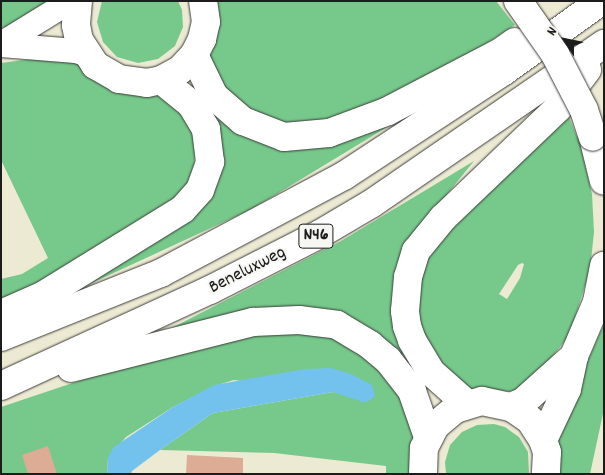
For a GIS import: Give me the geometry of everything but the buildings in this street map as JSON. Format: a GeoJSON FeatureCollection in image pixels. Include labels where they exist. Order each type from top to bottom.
{"type":"FeatureCollection","features":[{"type":"Feature","properties":{"kind":"main road"},"geometry":{"type":"LineString","coordinates":[[78,1],[76,25],[79,40],[86,54],[95,65],[119,80],[140,83],[161,80],[180,70],[194,55],[202,39],[206,22],[205,2]]}},
{"type":"Feature","properties":{"kind":"main road"},"geometry":{"type":"LineString","coordinates":[[518,1],[555,54],[584,110],[594,137],[604,181]]}},
{"type":"Feature","properties":{"kind":"main road"},"geometry":{"type":"LineString","coordinates":[[194,55],[214,96],[243,121],[284,137],[329,133],[388,111],[501,52],[574,1]]}},
{"type":"Feature","properties":{"kind":"main road","name":"Beneluxweg"},"geometry":{"type":"LineString","coordinates":[[1,337],[161,273],[345,175],[504,71],[601,1]]}},
{"type":"Feature","properties":{"kind":"main road","name":"Beneluxweg"},"geometry":{"type":"LineString","coordinates":[[3,386],[210,290],[320,234],[371,204],[604,44]]}},
{"type":"Feature","properties":{"kind":"main road"},"geometry":{"type":"LineString","coordinates":[[467,404],[431,372],[412,340],[407,326],[404,311],[408,277],[416,251],[443,218],[558,108],[604,49]]}},
{"type":"Feature","properties":{"kind":"main road"},"geometry":{"type":"LineString","coordinates":[[1,314],[44,295],[175,214],[183,209],[200,190],[210,162],[206,129],[191,104],[161,80]]}},
{"type":"Feature","properties":{"kind":"main road"},"geometry":{"type":"LineString","coordinates":[[543,440],[567,389],[574,356],[597,302],[604,266]]}},
{"type":"Feature","properties":{"kind":"main road","name":"N46"},"geometry":{"type":"LineString","coordinates":[[3,386],[253,322],[299,320],[337,325],[370,345],[388,360],[412,391],[428,437]]}},
{"type":"Feature","properties":{"kind":"main road"},"geometry":{"type":"LineString","coordinates":[[511,407],[523,402],[574,356]]}},
{"type":"Feature","properties":{"kind":"main road"},"geometry":{"type":"LineString","coordinates":[[423,474],[422,460],[428,437],[444,416],[467,404],[482,401],[511,407],[530,420],[543,440],[546,452],[546,474]]}},
{"type":"Feature","properties":{"kind":"street"},"geometry":{"type":"LineString","coordinates":[[1,45],[71,1]]}},
{"type":"Feature","properties":{"kind":"street"},"geometry":{"type":"LineString","coordinates":[[1,45],[86,54]]}},
{"type":"Feature","properties":{"kind":"green space"},"geometry":{"type":"Polygon","coordinates":[[[1,1],[49,1],[10,26],[1,28],[1,1]]]}},
{"type":"Feature","properties":{"kind":"green space"},"geometry":{"type":"Polygon","coordinates":[[[102,1],[178,1],[182,10],[183,27],[175,46],[158,59],[138,63],[117,57],[103,42],[97,22],[102,1]]]}},
{"type":"Feature","properties":{"kind":"green space"},"geometry":{"type":"Polygon","coordinates":[[[217,1],[496,1],[515,25],[466,57],[374,104],[330,120],[287,124],[253,113],[226,92],[209,68],[210,46],[217,1]]]}},
{"type":"Feature","properties":{"kind":"green space"},"geometry":{"type":"Polygon","coordinates":[[[46,57],[76,62],[160,94],[188,117],[196,144],[194,165],[184,192],[62,278],[1,301],[1,279],[22,274],[48,258],[1,160],[1,63],[46,57]]]}},
{"type":"Feature","properties":{"kind":"green space"},"geometry":{"type":"Polygon","coordinates":[[[412,112],[252,209],[79,289],[176,228],[213,124],[224,115],[245,132],[412,112]]]}},
{"type":"Feature","properties":{"kind":"green space"},"geometry":{"type":"Polygon","coordinates":[[[567,112],[581,147],[592,194],[594,232],[590,270],[569,336],[537,375],[518,390],[495,393],[468,388],[436,359],[421,337],[416,288],[434,242],[567,112]],[[524,264],[518,265],[499,294],[507,299],[520,278],[524,264]]]}},
{"type":"Feature","properties":{"kind":"green space"},"geometry":{"type":"Polygon","coordinates":[[[474,161],[422,225],[408,351],[398,357],[366,331],[156,336],[341,241],[474,161]]]}},
{"type":"Feature","properties":{"kind":"green space"},"geometry":{"type":"Polygon","coordinates":[[[604,324],[604,409],[590,474],[558,474],[556,432],[604,324]]]}},
{"type":"Feature","properties":{"kind":"green space"},"geometry":{"type":"Polygon","coordinates":[[[309,328],[348,338],[390,372],[414,434],[414,474],[386,474],[386,466],[274,453],[160,450],[213,413],[333,392],[375,396],[234,380],[214,386],[173,407],[126,437],[108,458],[107,474],[1,474],[1,407],[147,358],[242,331],[309,328]]]}},
{"type":"Feature","properties":{"kind":"green space"},"geometry":{"type":"Polygon","coordinates":[[[494,424],[505,427],[519,437],[528,452],[529,474],[446,474],[445,462],[450,445],[462,432],[477,425],[494,424]]]}},
{"type":"Feature","properties":{"kind":"water"},"geometry":{"type":"Polygon","coordinates":[[[331,368],[351,374],[372,385],[375,396],[369,401],[363,402],[333,392],[213,413],[160,450],[132,471],[131,474],[107,474],[108,457],[114,447],[173,407],[214,385],[305,369],[331,368]]]}}]}
